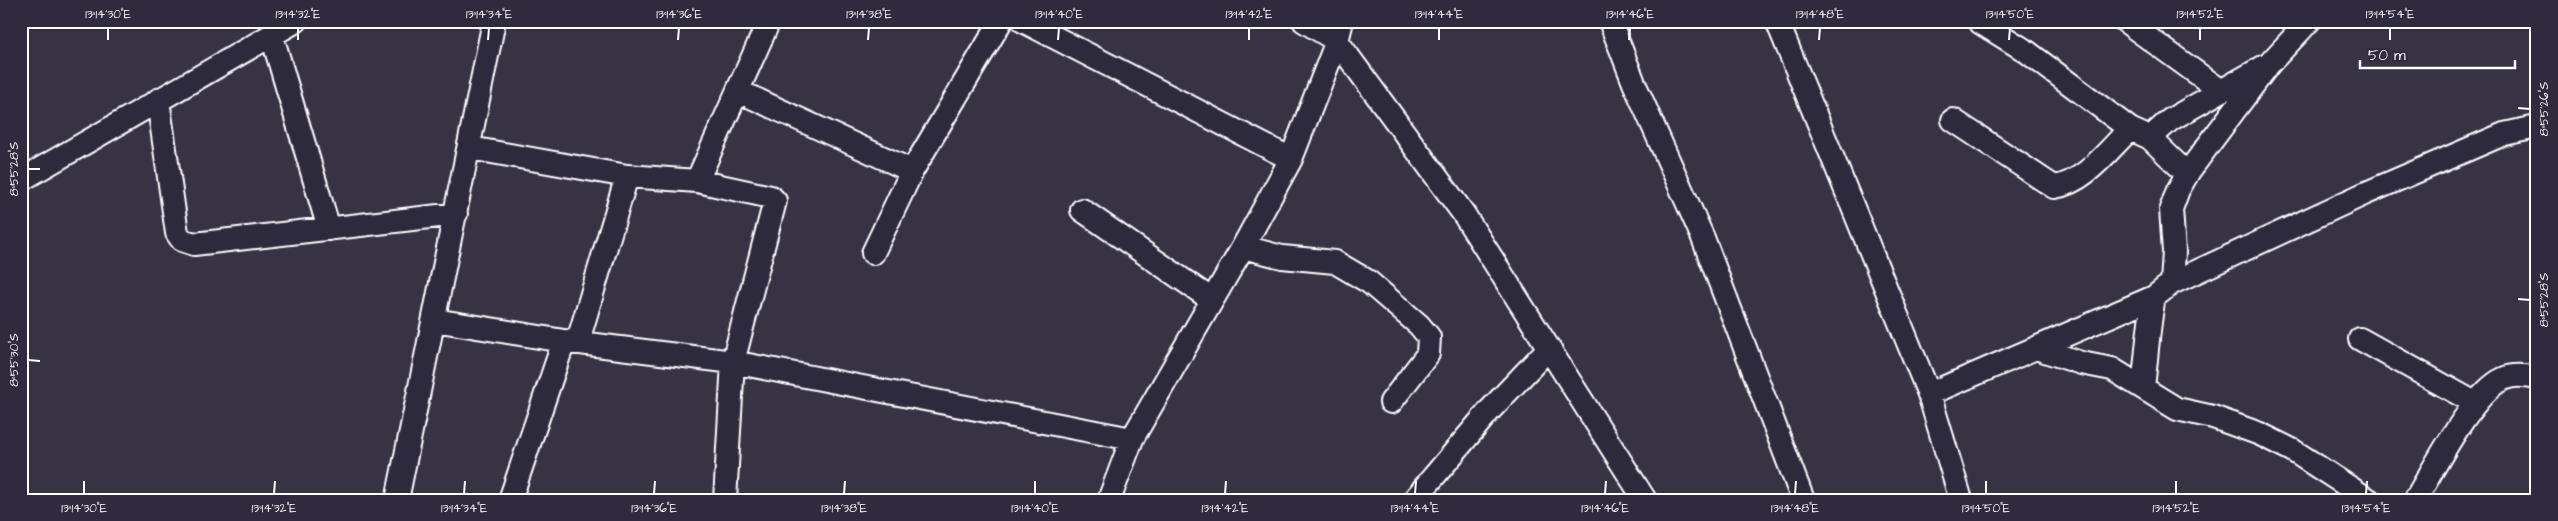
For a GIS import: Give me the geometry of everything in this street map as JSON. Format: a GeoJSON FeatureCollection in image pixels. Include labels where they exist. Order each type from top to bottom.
{"type":"FeatureCollection","features":[{"type":"Feature","properties":{"kind":"street"},"geometry":{"type":"LineString","coordinates":[[21,180],[296,21]]}},
{"type":"Feature","properties":{"kind":"street"},"geometry":{"type":"LineString","coordinates":[[397,500],[470,148],[494,21]]}},
{"type":"Feature","properties":{"kind":"street"},"geometry":{"type":"LineString","coordinates":[[697,181],[769,21]]}},
{"type":"Feature","properties":{"kind":"street"},"geometry":{"type":"LineString","coordinates":[[873,253],[912,171],[1001,21]]}},
{"type":"Feature","properties":{"kind":"street"},"geometry":{"type":"LineString","coordinates":[[1023,21],[1291,159]]}},
{"type":"Feature","properties":{"kind":"street"},"geometry":{"type":"LineString","coordinates":[[1304,21],[1339,31],[1464,213],[1645,500]]}},
{"type":"Feature","properties":{"kind":"street"},"geometry":{"type":"LineString","coordinates":[[1610,21],[1634,83],[1703,238],[1803,500]]}},
{"type":"Feature","properties":{"kind":"street"},"geometry":{"type":"LineString","coordinates":[[1777,21],[1929,394],[1961,500]]}},
{"type":"Feature","properties":{"kind":"street"},"geometry":{"type":"LineString","coordinates":[[2125,21],[2220,90]]}},
{"type":"Feature","properties":{"kind":"street"},"geometry":{"type":"LineString","coordinates":[[2172,284],[2174,252],[2171,209],[2189,171],[2268,64],[2309,21]]}},
{"type":"Feature","properties":{"kind":"street"},"geometry":{"type":"LineString","coordinates":[[1981,24],[2026,51],[2130,129],[2150,138],[2179,166],[2189,171]]}},
{"type":"Feature","properties":{"kind":"street"},"geometry":{"type":"LineString","coordinates":[[1109,500],[1132,439],[1243,247],[1291,159],[1339,31]]}},
{"type":"Feature","properties":{"kind":"street"},"geometry":{"type":"LineString","coordinates":[[272,36],[329,229]]}},
{"type":"Feature","properties":{"kind":"street"},"geometry":{"type":"LineString","coordinates":[[2150,138],[2170,120],[2268,64]]}},
{"type":"Feature","properties":{"kind":"street"},"geometry":{"type":"LineString","coordinates":[[738,90],[912,171]]}},
{"type":"Feature","properties":{"kind":"street"},"geometry":{"type":"LineString","coordinates":[[158,100],[177,233],[182,240],[194,244],[456,214]]}},
{"type":"Feature","properties":{"kind":"street"},"geometry":{"type":"LineString","coordinates":[[1953,120],[2054,187],[2065,186],[2079,178],[2130,129]]}},
{"type":"Feature","properties":{"kind":"street"},"geometry":{"type":"LineString","coordinates":[[1929,394],[2154,297],[2172,284],[2364,194],[2504,134],[2537,127]]}},
{"type":"Feature","properties":{"kind":"street"},"geometry":{"type":"LineString","coordinates":[[470,148],[627,176],[697,181],[771,197],[775,201],[733,362],[725,500]]}},
{"type":"Feature","properties":{"kind":"street"},"geometry":{"type":"LineString","coordinates":[[510,500],[571,341],[627,176]]}},
{"type":"Feature","properties":{"kind":"street"},"geometry":{"type":"LineString","coordinates":[[1082,210],[1212,300]]}},
{"type":"Feature","properties":{"kind":"street"},"geometry":{"type":"LineString","coordinates":[[1243,247],[1282,258],[1335,262],[1369,282],[1419,325],[1429,337],[1428,354],[1391,402]]}},
{"type":"Feature","properties":{"kind":"street"},"geometry":{"type":"LineString","coordinates":[[2143,387],[2148,356],[2148,327],[2154,297]]}},
{"type":"Feature","properties":{"kind":"street"},"geometry":{"type":"LineString","coordinates":[[434,320],[571,341],[733,362],[1132,439]]}},
{"type":"Feature","properties":{"kind":"street"},"geometry":{"type":"LineString","coordinates":[[2360,339],[2475,403]]}},
{"type":"Feature","properties":{"kind":"street"},"geometry":{"type":"LineString","coordinates":[[1414,500],[1490,410],[1550,348]]}},
{"type":"Feature","properties":{"kind":"street"},"geometry":{"type":"LineString","coordinates":[[2036,348],[2112,370],[2177,409],[2213,417],[2260,434],[2292,450],[2370,500]]}},
{"type":"Feature","properties":{"kind":"street"},"geometry":{"type":"LineString","coordinates":[[2416,500],[2475,403],[2497,382],[2505,378],[2522,376],[2537,378]]}}]}
